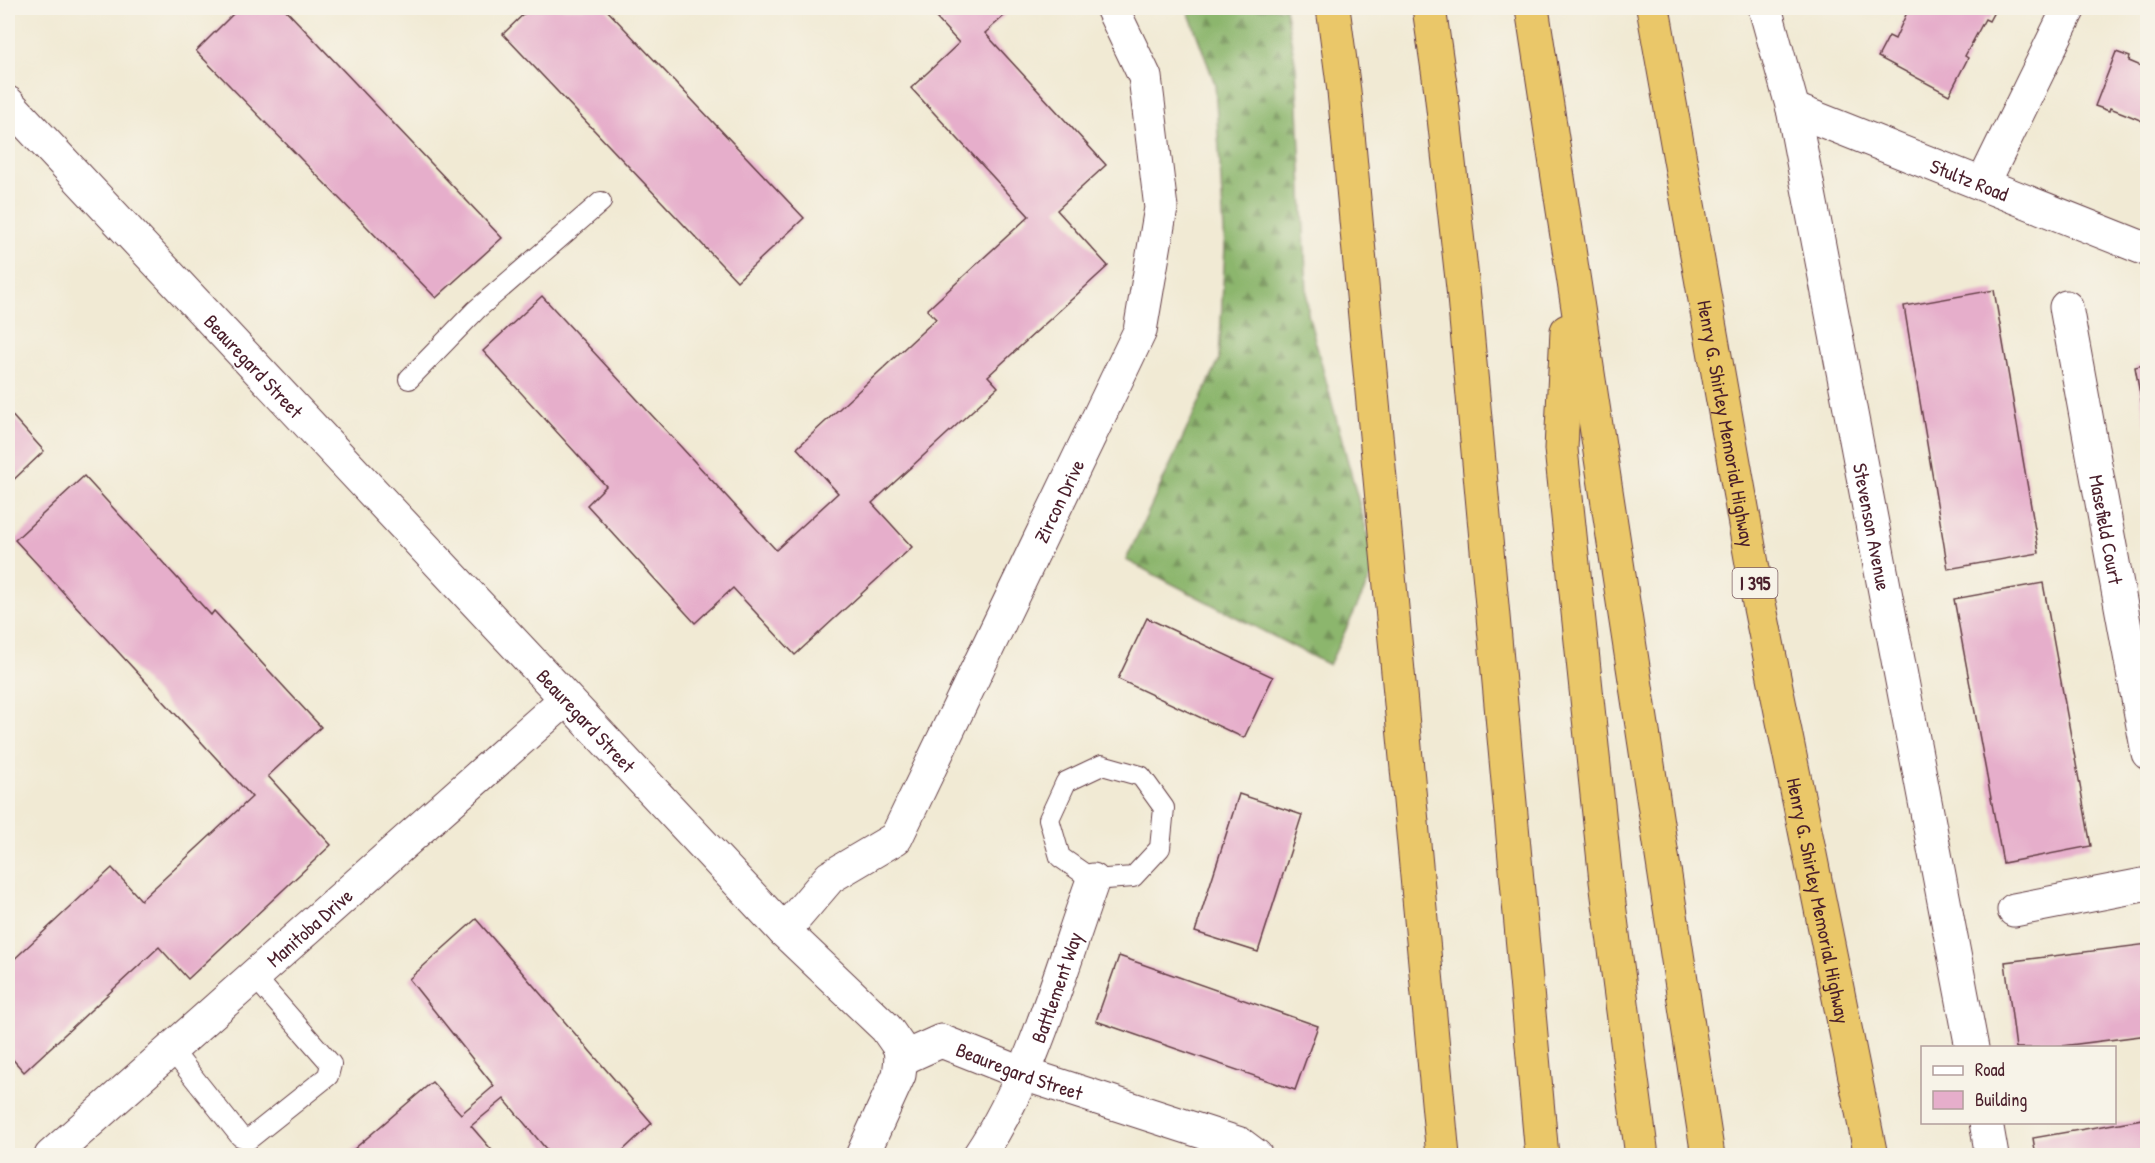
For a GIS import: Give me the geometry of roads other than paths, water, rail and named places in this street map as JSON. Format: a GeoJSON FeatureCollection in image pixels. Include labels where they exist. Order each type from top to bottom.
{"type":"FeatureCollection","features":[{"type":"Feature","properties":{"kind":"highway"},"geometry":{"type":"LineString","coordinates":[[1333,8],[1344,91],[1443,1155]]}},
{"type":"Feature","properties":{"kind":"highway"},"geometry":{"type":"LineString","coordinates":[[1429,8],[1441,91],[1464,297],[1542,1155]]}},
{"type":"Feature","properties":{"kind":"highway"},"geometry":{"type":"LineString","coordinates":[[1532,8],[1708,1155]]}},
{"type":"Feature","properties":{"kind":"highway","name":"Henry G. Shirley Memorial Highway"},"geometry":{"type":"LineString","coordinates":[[1653,8],[1759,603],[1871,1155]]}},
{"type":"Feature","properties":{"kind":"highway"},"geometry":{"type":"LineString","coordinates":[[1570,260],[1561,450],[1606,881],[1642,1155]]}},
{"type":"Feature","properties":{"kind":"street","name":"Zircon Drive"},"geometry":{"type":"LineString","coordinates":[[784,931],[830,877],[896,838],[1140,332],[1161,207],[1145,77],[1112,8]]}},
{"type":"Feature","properties":{"kind":"street","name":"Stevenson Avenue"},"geometry":{"type":"LineString","coordinates":[[1765,8],[1793,109],[1972,1046]]}},
{"type":"Feature","properties":{"kind":"street"},"geometry":{"type":"LineString","coordinates":[[1983,184],[2069,8]]}},
{"type":"Feature","properties":{"kind":"street","name":"Beauregard Street"},"geometry":{"type":"LineString","coordinates":[[8,103],[784,931],[886,1029],[900,1048],[901,1059],[941,1041],[1024,1074],[1240,1144],[1256,1155]]}},
{"type":"Feature","properties":{"kind":"street","name":"Stultz Road"},"geometry":{"type":"LineString","coordinates":[[1793,109],[2148,250]]}},
{"type":"Feature","properties":{"kind":"street","name":"Masefield Court"},"geometry":{"type":"LineString","coordinates":[[2066,307],[2148,753]]}},
{"type":"Feature","properties":{"kind":"street","name":"Manitoba Drive"},"geometry":{"type":"LineString","coordinates":[[51,1155],[566,699]]}},
{"type":"Feature","properties":{"kind":"street","name":"Battlement Way"},"geometry":{"type":"LineString","coordinates":[[979,1155],[993,1134],[1024,1074],[1093,880]]}},
{"type":"Feature","properties":{"kind":"street"},"geometry":{"type":"LineString","coordinates":[[2014,910],[2148,884]]}},
{"type":"Feature","properties":{"kind":"street"},"geometry":{"type":"LineString","coordinates":[[862,1155],[899,1075],[901,1059]]}},
{"type":"Feature","properties":{"kind":"street"},"geometry":{"type":"LineString","coordinates":[[1986,1124],[1992,1155]]}},
{"type":"Feature","properties":{"kind":"lane"},"geometry":{"type":"LineString","coordinates":[[409,379],[476,310],[601,202]]}},
{"type":"Feature","properties":{"kind":"lane"},"geometry":{"type":"LineString","coordinates":[[1102,765],[1141,776],[1164,808],[1160,848],[1133,877],[1093,880],[1060,857],[1049,819],[1066,782],[1102,765]]}},
{"type":"Feature","properties":{"kind":"lane"},"geometry":{"type":"LineString","coordinates":[[171,1049],[240,1136],[249,1139],[328,1076],[331,1064],[254,976]]}}]}
